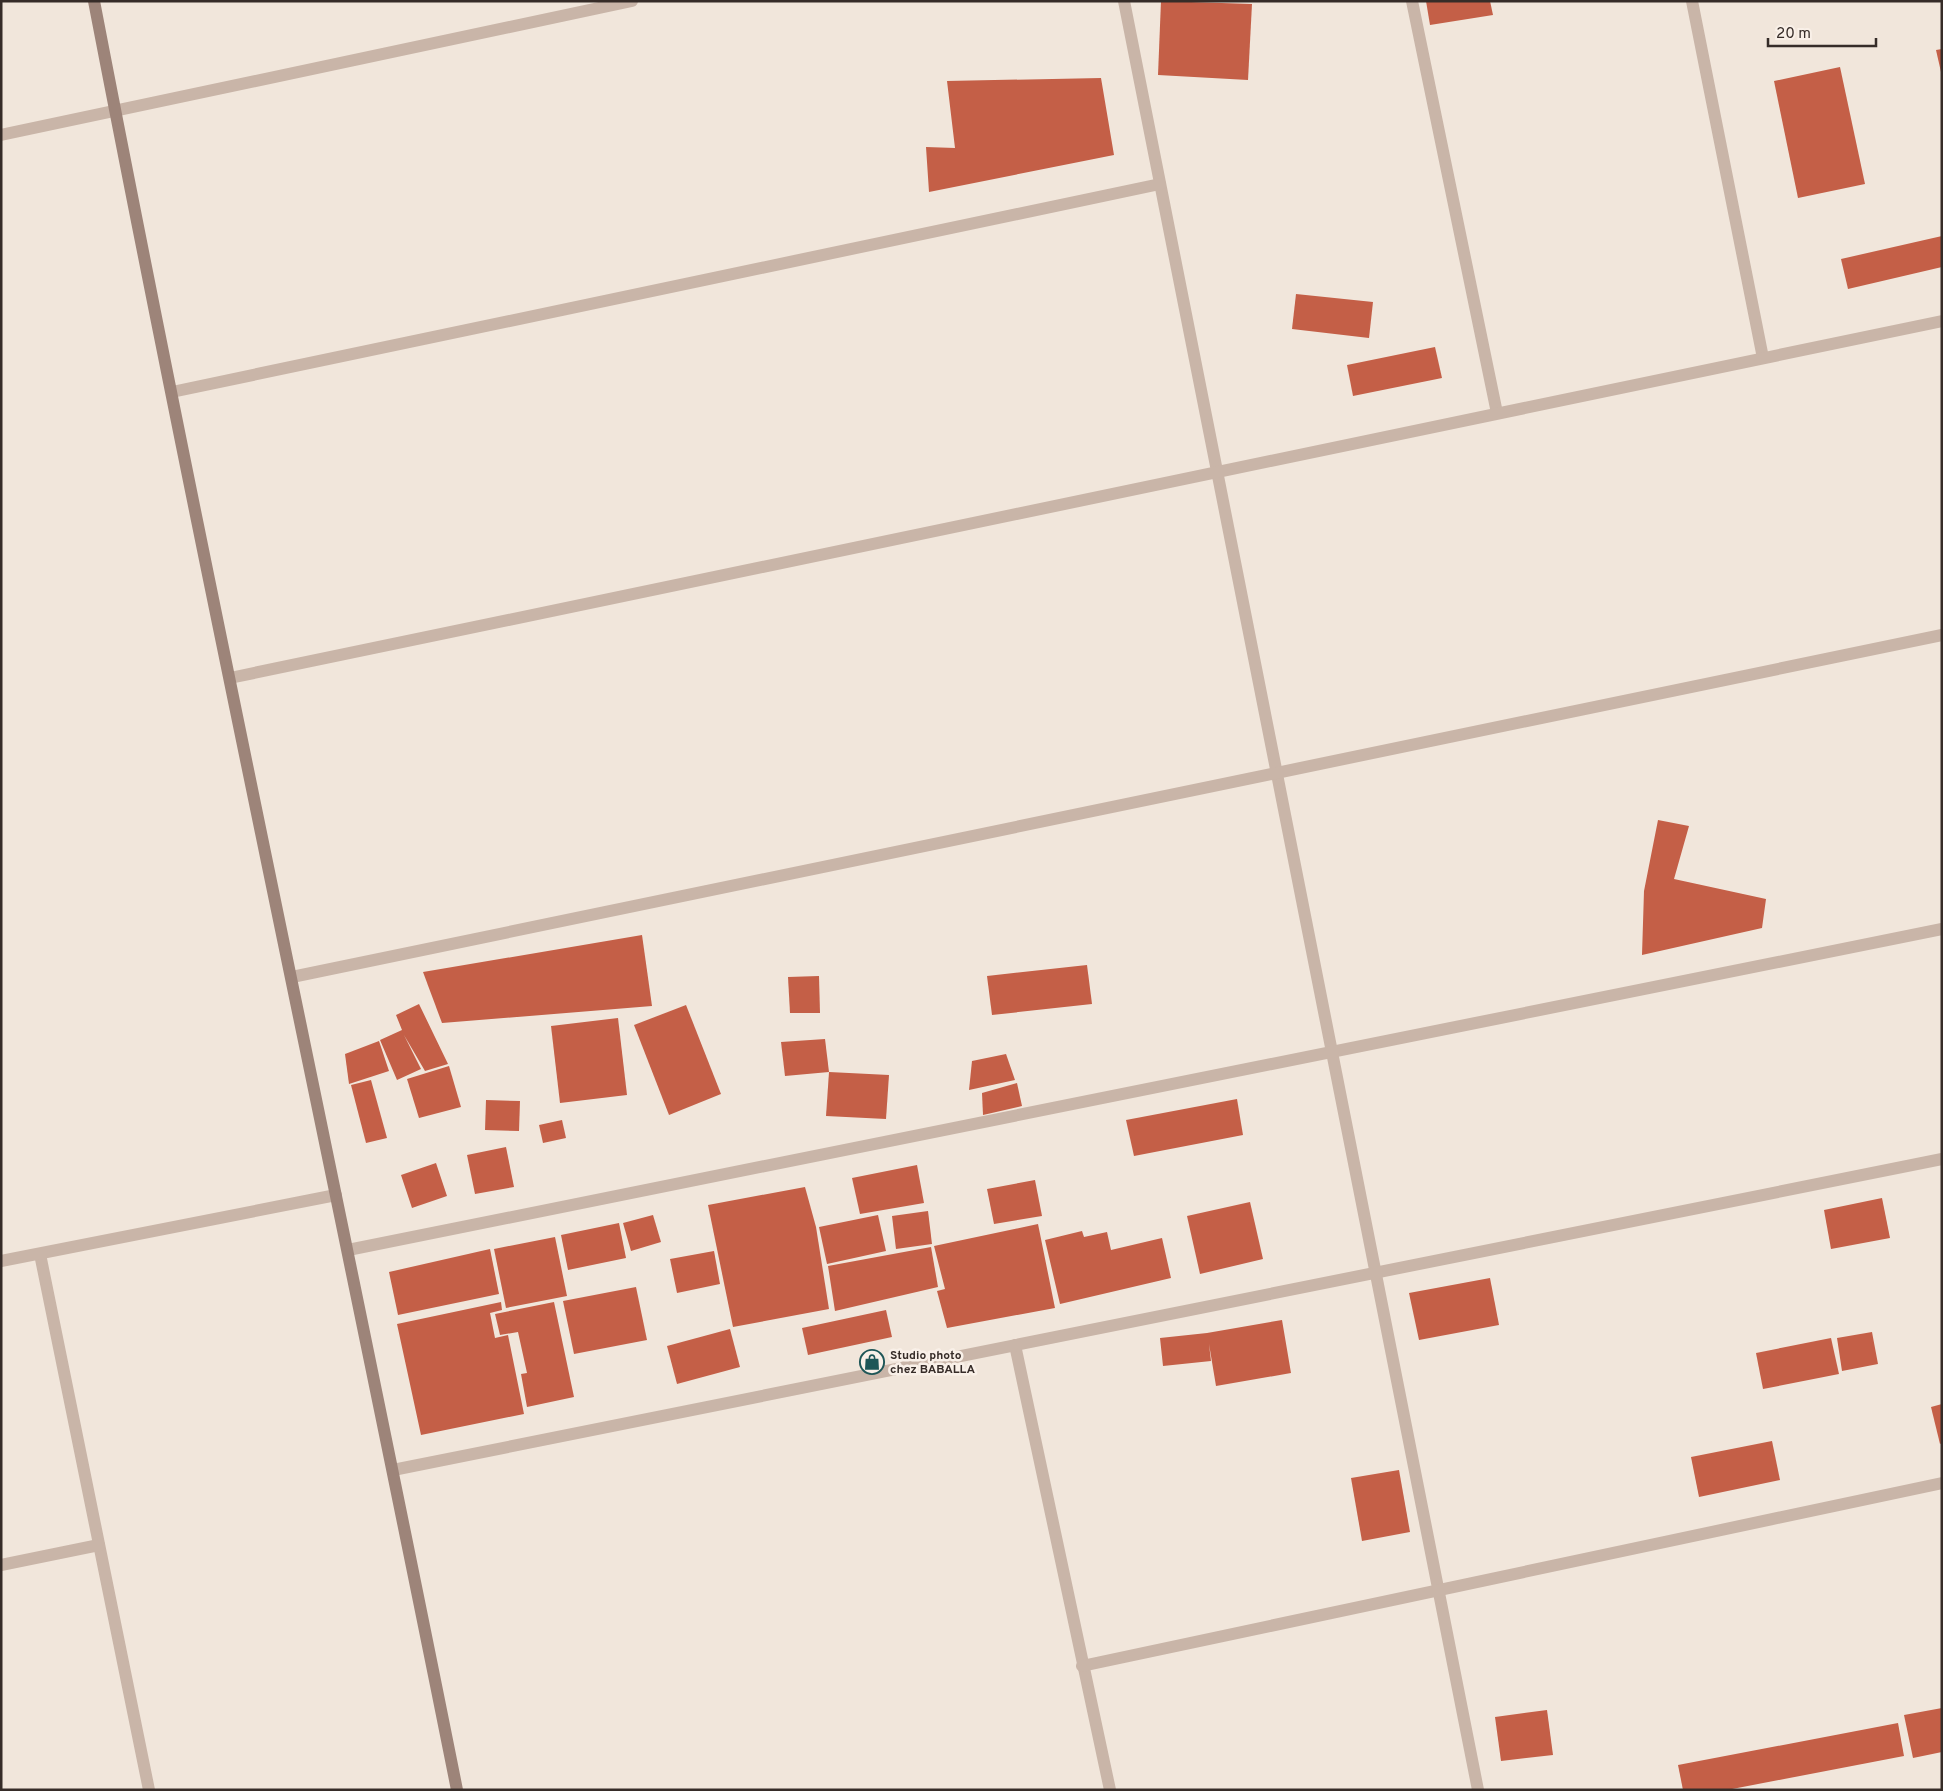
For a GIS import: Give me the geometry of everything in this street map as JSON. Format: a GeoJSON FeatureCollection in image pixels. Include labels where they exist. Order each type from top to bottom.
{"type":"FeatureCollection","features":[{"type":"Feature","properties":{"kind":"main road"},"geometry":{"type":"LineString","coordinates":[[94,1],[457,1790]]}},
{"type":"Feature","properties":{"kind":"street"},"geometry":{"type":"LineString","coordinates":[[1,135],[632,1]]}},
{"type":"Feature","properties":{"kind":"street"},"geometry":{"type":"LineString","coordinates":[[1124,1],[1478,1790]]}},
{"type":"Feature","properties":{"kind":"street"},"geometry":{"type":"LineString","coordinates":[[1412,1],[1497,413]]}},
{"type":"Feature","properties":{"kind":"street"},"geometry":{"type":"LineString","coordinates":[[1692,1],[1763,358]]}},
{"type":"Feature","properties":{"kind":"street"},"geometry":{"type":"LineString","coordinates":[[172,392],[1160,184]]}},
{"type":"Feature","properties":{"kind":"street"},"geometry":{"type":"LineString","coordinates":[[230,678],[1942,320]]}},
{"type":"Feature","properties":{"kind":"street"},"geometry":{"type":"LineString","coordinates":[[292,977],[1942,635]]}},
{"type":"Feature","properties":{"kind":"street"},"geometry":{"type":"LineString","coordinates":[[348,1250],[1942,929]]}},
{"type":"Feature","properties":{"kind":"street"},"geometry":{"type":"LineString","coordinates":[[393,1470],[1942,1159]]}},
{"type":"Feature","properties":{"kind":"street"},"geometry":{"type":"LineString","coordinates":[[1,1261],[336,1195]]}},
{"type":"Feature","properties":{"kind":"street"},"geometry":{"type":"LineString","coordinates":[[40,1254],[149,1790]]}},
{"type":"Feature","properties":{"kind":"street"},"geometry":{"type":"LineString","coordinates":[[1015,1345],[1110,1790]]}},
{"type":"Feature","properties":{"kind":"street"},"geometry":{"type":"LineString","coordinates":[[1082,1666],[1942,1483]]}},
{"type":"Feature","properties":{"kind":"street"},"geometry":{"type":"LineString","coordinates":[[1,1565],[99,1545]]}},
{"type":"Feature","properties":{"kind":"building"},"geometry":{"type":"Polygon","coordinates":[[[1161,1],[1252,4],[1248,80],[1158,75],[1161,1]]]}},
{"type":"Feature","properties":{"kind":"building"},"geometry":{"type":"Polygon","coordinates":[[[1426,1],[1490,1],[1493,15],[1430,25],[1426,1]]]}},
{"type":"Feature","properties":{"kind":"building"},"geometry":{"type":"Polygon","coordinates":[[[1942,49],[1942,72],[1941,72],[1936,50],[1942,49]]]}},
{"type":"Feature","properties":{"kind":"building"},"geometry":{"type":"Polygon","coordinates":[[[1840,67],[1865,184],[1798,198],[1774,81],[1840,67]]]}},
{"type":"Feature","properties":{"kind":"building"},"geometry":{"type":"Polygon","coordinates":[[[1101,78],[1114,155],[929,192],[926,147],[955,148],[947,81],[1101,78]]]}},
{"type":"Feature","properties":{"kind":"building"},"geometry":{"type":"Polygon","coordinates":[[[1942,236],[1942,267],[1848,289],[1841,259],[1942,236]]]}},
{"type":"Feature","properties":{"kind":"building"},"geometry":{"type":"Polygon","coordinates":[[[1296,294],[1373,302],[1369,338],[1292,329],[1296,294]]]}},
{"type":"Feature","properties":{"kind":"building"},"geometry":{"type":"Polygon","coordinates":[[[1435,347],[1442,378],[1353,396],[1347,365],[1435,347]]]}},
{"type":"Feature","properties":{"kind":"building"},"geometry":{"type":"Polygon","coordinates":[[[1658,820],[1689,826],[1674,879],[1766,899],[1762,928],[1642,955],[1644,891],[1658,820]]]}},
{"type":"Feature","properties":{"kind":"building"},"geometry":{"type":"Polygon","coordinates":[[[642,935],[652,1006],[442,1023],[423,972],[642,935]]]}},
{"type":"Feature","properties":{"kind":"building"},"geometry":{"type":"Polygon","coordinates":[[[1087,965],[1092,1004],[992,1015],[987,976],[1087,965]]]}},
{"type":"Feature","properties":{"kind":"building"},"geometry":{"type":"Polygon","coordinates":[[[819,976],[820,1013],[790,1013],[788,977],[819,976]]]}},
{"type":"Feature","properties":{"kind":"building"},"geometry":{"type":"Polygon","coordinates":[[[419,1004],[448,1064],[425,1071],[404,1035],[421,1069],[397,1080],[380,1040],[402,1030],[396,1015],[419,1004]]]}},
{"type":"Feature","properties":{"kind":"building"},"geometry":{"type":"Polygon","coordinates":[[[686,1005],[721,1094],[669,1115],[634,1025],[686,1005]]]}},
{"type":"Feature","properties":{"kind":"building"},"geometry":{"type":"Polygon","coordinates":[[[618,1018],[627,1095],[560,1103],[551,1026],[618,1018]]]}},
{"type":"Feature","properties":{"kind":"building"},"geometry":{"type":"Polygon","coordinates":[[[825,1039],[829,1072],[785,1076],[781,1042],[825,1039]]]}},
{"type":"Feature","properties":{"kind":"building"},"geometry":{"type":"Polygon","coordinates":[[[379,1041],[389,1071],[349,1084],[345,1054],[379,1041]]]}},
{"type":"Feature","properties":{"kind":"building"},"geometry":{"type":"Polygon","coordinates":[[[1006,1054],[1015,1080],[969,1090],[972,1061],[1006,1054]]]}},
{"type":"Feature","properties":{"kind":"building"},"geometry":{"type":"Polygon","coordinates":[[[449,1066],[461,1107],[419,1118],[407,1079],[449,1066]]]}},
{"type":"Feature","properties":{"kind":"building"},"geometry":{"type":"Polygon","coordinates":[[[829,1072],[889,1075],[886,1119],[826,1116],[829,1072]]]}},
{"type":"Feature","properties":{"kind":"building"},"geometry":{"type":"Polygon","coordinates":[[[371,1080],[387,1138],[366,1143],[351,1085],[371,1080]]]}},
{"type":"Feature","properties":{"kind":"building"},"geometry":{"type":"Polygon","coordinates":[[[1017,1083],[1022,1106],[983,1115],[982,1093],[1017,1083]]]}},
{"type":"Feature","properties":{"kind":"building"},"geometry":{"type":"Polygon","coordinates":[[[1237,1099],[1243,1135],[1134,1156],[1126,1120],[1237,1099]]]}},
{"type":"Feature","properties":{"kind":"building"},"geometry":{"type":"Polygon","coordinates":[[[486,1100],[520,1101],[519,1131],[485,1130],[486,1100]]]}},
{"type":"Feature","properties":{"kind":"building"},"geometry":{"type":"Polygon","coordinates":[[[562,1120],[566,1138],[543,1143],[539,1125],[562,1120]]]}},
{"type":"Feature","properties":{"kind":"building"},"geometry":{"type":"Polygon","coordinates":[[[506,1147],[514,1187],[475,1194],[467,1155],[506,1147]]]}},
{"type":"Feature","properties":{"kind":"building"},"geometry":{"type":"Polygon","coordinates":[[[436,1163],[447,1196],[412,1208],[401,1175],[436,1163]]]}},
{"type":"Feature","properties":{"kind":"building"},"geometry":{"type":"Polygon","coordinates":[[[917,1165],[924,1203],[860,1214],[852,1178],[917,1165]]]}},
{"type":"Feature","properties":{"kind":"building"},"geometry":{"type":"Polygon","coordinates":[[[1035,1180],[1042,1216],[994,1224],[987,1189],[1035,1180]]]}},
{"type":"Feature","properties":{"kind":"building"},"geometry":{"type":"Polygon","coordinates":[[[805,1187],[816,1227],[829,1309],[733,1327],[708,1205],[805,1187]]]}},
{"type":"Feature","properties":{"kind":"building"},"geometry":{"type":"Polygon","coordinates":[[[1882,1198],[1890,1238],[1831,1249],[1824,1210],[1882,1198]]]}},
{"type":"Feature","properties":{"kind":"building"},"geometry":{"type":"Polygon","coordinates":[[[1250,1202],[1263,1259],[1200,1274],[1187,1216],[1250,1202]]]}},
{"type":"Feature","properties":{"kind":"building"},"geometry":{"type":"Polygon","coordinates":[[[928,1211],[932,1244],[896,1249],[892,1216],[928,1211]]]}},
{"type":"Feature","properties":{"kind":"building"},"geometry":{"type":"Polygon","coordinates":[[[653,1215],[661,1242],[631,1251],[623,1223],[653,1215]]]}},
{"type":"Feature","properties":{"kind":"building"},"geometry":{"type":"Polygon","coordinates":[[[878,1215],[886,1251],[827,1264],[819,1227],[878,1215]]]}},
{"type":"Feature","properties":{"kind":"building"},"geometry":{"type":"Polygon","coordinates":[[[619,1223],[626,1258],[568,1270],[561,1235],[619,1223]]]}},
{"type":"Feature","properties":{"kind":"building"},"geometry":{"type":"Polygon","coordinates":[[[1038,1224],[1055,1308],[947,1328],[937,1291],[945,1289],[934,1246],[1038,1224]]]}},
{"type":"Feature","properties":{"kind":"building"},"geometry":{"type":"Polygon","coordinates":[[[1082,1231],[1084,1237],[1107,1232],[1111,1250],[1162,1238],[1171,1278],[1060,1304],[1045,1240],[1082,1231]]]}},
{"type":"Feature","properties":{"kind":"building"},"geometry":{"type":"Polygon","coordinates":[[[555,1237],[567,1296],[506,1308],[494,1249],[555,1237]]]}},
{"type":"Feature","properties":{"kind":"building"},"geometry":{"type":"Polygon","coordinates":[[[931,1247],[938,1287],[835,1311],[828,1266],[931,1247]]]}},
{"type":"Feature","properties":{"kind":"building"},"geometry":{"type":"Polygon","coordinates":[[[490,1249],[499,1294],[398,1315],[389,1272],[490,1249]]]}},
{"type":"Feature","properties":{"kind":"building"},"geometry":{"type":"Polygon","coordinates":[[[714,1251],[720,1284],[677,1293],[670,1259],[714,1251]]]}},
{"type":"Feature","properties":{"kind":"building"},"geometry":{"type":"Polygon","coordinates":[[[1490,1278],[1499,1325],[1419,1340],[1409,1293],[1490,1278]]]}},
{"type":"Feature","properties":{"kind":"building"},"geometry":{"type":"Polygon","coordinates":[[[636,1287],[647,1340],[574,1354],[563,1301],[636,1287]]]}},
{"type":"Feature","properties":{"kind":"building"},"geometry":{"type":"Polygon","coordinates":[[[501,1302],[502,1310],[490,1313],[495,1338],[508,1335],[524,1414],[421,1435],[397,1324],[501,1302]]]}},
{"type":"Feature","properties":{"kind":"building"},"geometry":{"type":"Polygon","coordinates":[[[554,1302],[574,1397],[527,1407],[521,1374],[527,1373],[518,1332],[500,1335],[495,1314],[554,1302]]]}},
{"type":"Feature","properties":{"kind":"building"},"geometry":{"type":"Polygon","coordinates":[[[886,1310],[892,1337],[808,1355],[802,1328],[886,1310]]]}},
{"type":"Feature","properties":{"kind":"building"},"geometry":{"type":"Polygon","coordinates":[[[1282,1320],[1291,1373],[1216,1386],[1209,1344],[1211,1361],[1163,1366],[1160,1338],[1207,1333],[1282,1320]]]}},
{"type":"Feature","properties":{"kind":"building"},"geometry":{"type":"Polygon","coordinates":[[[730,1329],[740,1367],[677,1384],[667,1346],[730,1329]]]}},
{"type":"Feature","properties":{"kind":"building"},"geometry":{"type":"Polygon","coordinates":[[[1872,1332],[1878,1364],[1842,1371],[1837,1338],[1872,1332]]]}},
{"type":"Feature","properties":{"kind":"building"},"geometry":{"type":"Polygon","coordinates":[[[1831,1338],[1839,1374],[1763,1389],[1756,1353],[1831,1338]]]}},
{"type":"Feature","properties":{"kind":"building"},"geometry":{"type":"Polygon","coordinates":[[[1942,1404],[1942,1443],[1940,1444],[1931,1407],[1942,1404]]]}},
{"type":"Feature","properties":{"kind":"building"},"geometry":{"type":"Polygon","coordinates":[[[1772,1441],[1780,1480],[1699,1497],[1691,1457],[1772,1441]]]}},
{"type":"Feature","properties":{"kind":"building"},"geometry":{"type":"Polygon","coordinates":[[[1399,1470],[1410,1532],[1362,1541],[1351,1478],[1399,1470]]]}},
{"type":"Feature","properties":{"kind":"building"},"geometry":{"type":"Polygon","coordinates":[[[1942,1708],[1942,1752],[1913,1758],[1904,1715],[1942,1708]]]}},
{"type":"Feature","properties":{"kind":"building"},"geometry":{"type":"Polygon","coordinates":[[[1547,1710],[1553,1755],[1501,1761],[1495,1717],[1547,1710]]]}},
{"type":"Feature","properties":{"kind":"building"},"geometry":{"type":"Polygon","coordinates":[[[1898,1723],[1904,1756],[1727,1790],[1683,1790],[1678,1765],[1898,1723]]]}},
{"type":"Feature","properties":{"kind":"place","name":"Studio photo chez BABALLA"},"geometry":{"type":"Point","coordinates":[872,1362]}}]}
